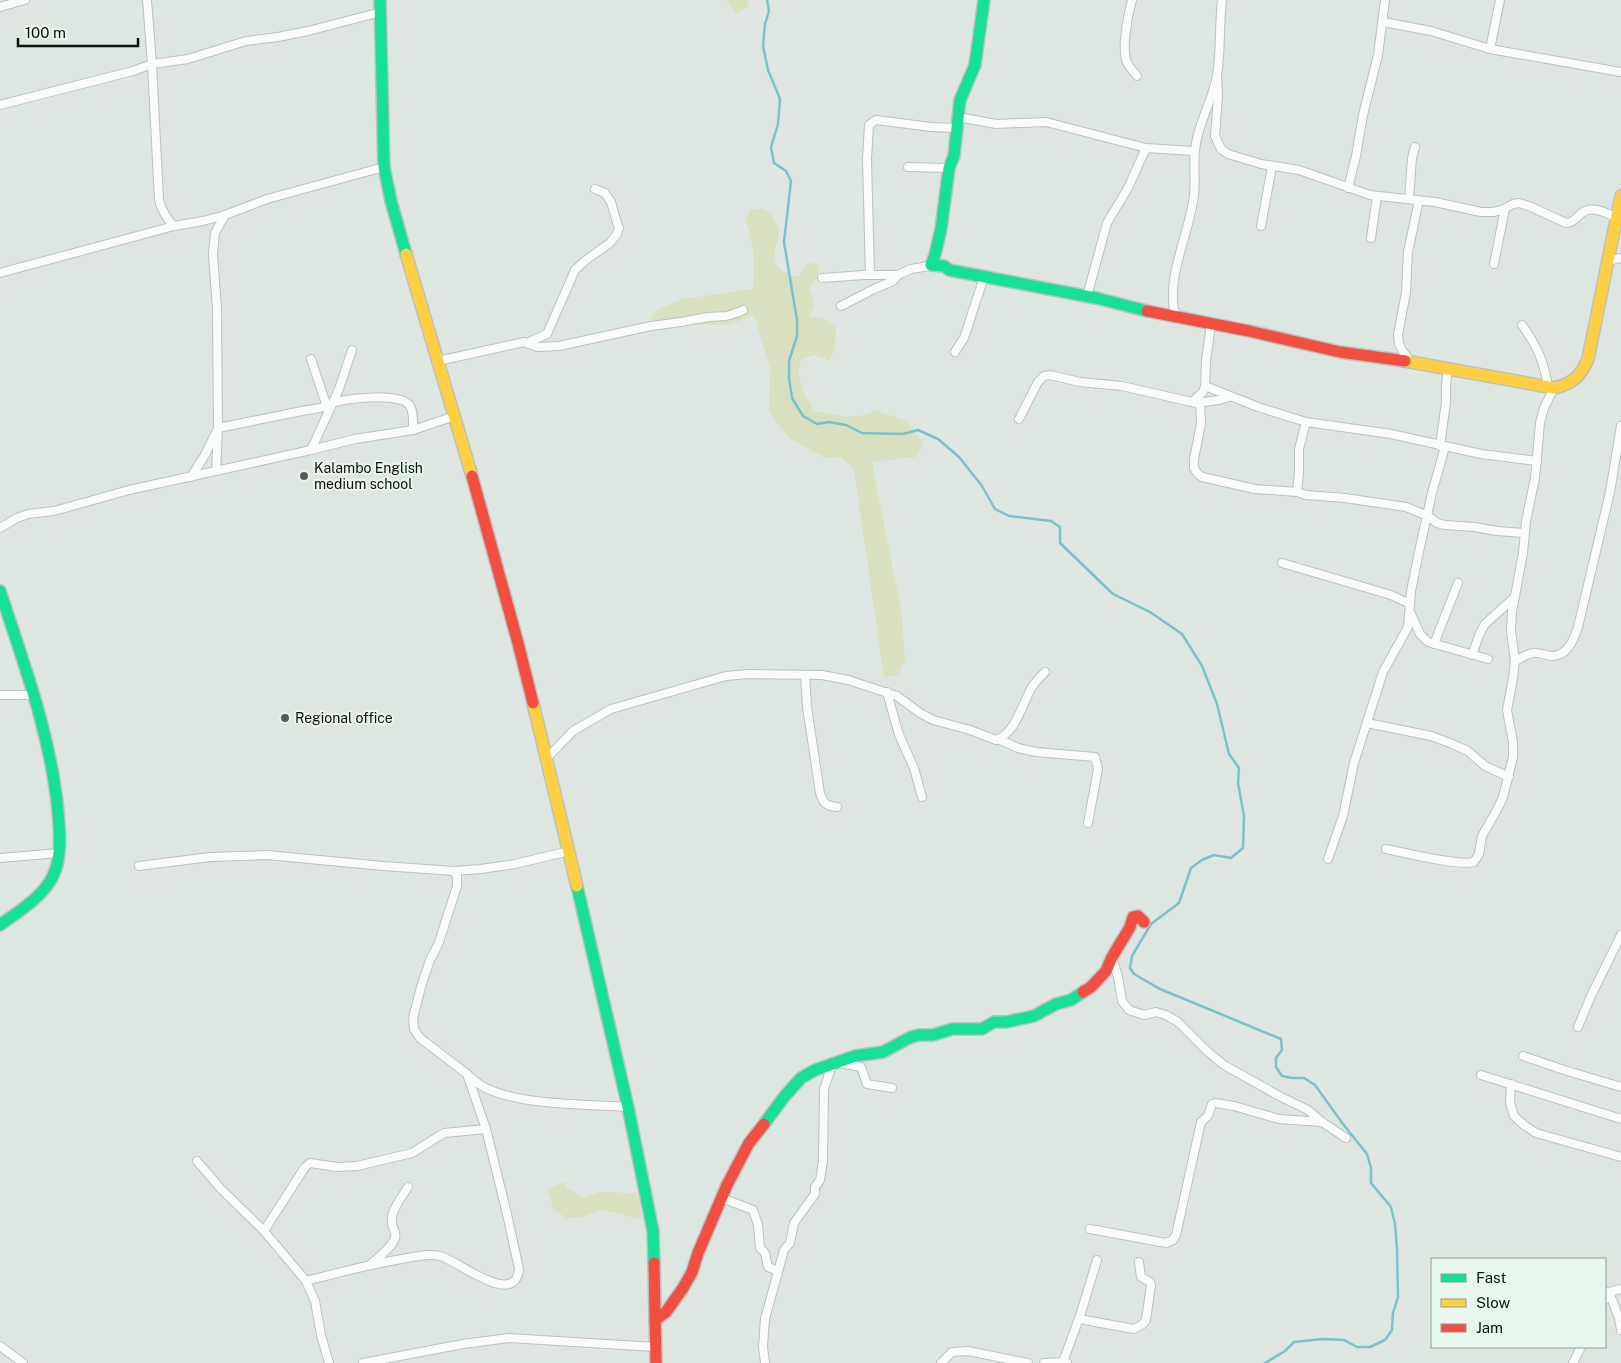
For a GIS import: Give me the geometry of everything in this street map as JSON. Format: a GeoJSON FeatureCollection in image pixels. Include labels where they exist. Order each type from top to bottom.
{"type":"FeatureCollection","features":[{"type":"Feature","properties":{"kind":"street"},"geometry":{"type":"LineString","coordinates":[[0,7],[25,0]]}},
{"type":"Feature","properties":{"kind":"street"},"geometry":{"type":"LineString","coordinates":[[147,0],[159,200],[166,218],[174,226]]}},
{"type":"Feature","properties":{"kind":"street"},"geometry":{"type":"LineString","coordinates":[[380,0],[384,168],[391,202],[455,416],[518,642],[569,851],[628,1107],[653,1231],[656,1363]]}},
{"type":"Feature","properties":{"kind":"street"},"geometry":{"type":"LineString","coordinates":[[931,265],[941,229],[949,168],[954,156],[960,100],[974,65],[984,0]]}},
{"type":"Feature","properties":{"kind":"street"},"geometry":{"type":"LineString","coordinates":[[1132,0],[1127,24],[1125,53],[1126,61],[1137,76]]}},
{"type":"Feature","properties":{"kind":"street"},"geometry":{"type":"LineString","coordinates":[[1222,0],[1219,20],[1220,49],[1215,136],[1221,149],[1228,154],[1272,166],[1299,170],[1348,188],[1377,196],[1451,204],[1482,212],[1493,212],[1519,203],[1566,223],[1571,223],[1584,211],[1590,209],[1616,217]]}},
{"type":"Feature","properties":{"kind":"street"},"geometry":{"type":"LineString","coordinates":[[1348,188],[1378,55],[1386,0]]}},
{"type":"Feature","properties":{"kind":"street"},"geometry":{"type":"LineString","coordinates":[[1490,49],[1500,0]]}},
{"type":"Feature","properties":{"kind":"street"},"geometry":{"type":"LineString","coordinates":[[0,105],[133,71],[152,64],[188,59],[246,41],[308,31],[381,12]]}},
{"type":"Feature","properties":{"kind":"street"},"geometry":{"type":"LineString","coordinates":[[1383,22],[1431,31],[1490,49],[1621,72]]}},
{"type":"Feature","properties":{"kind":"street"},"geometry":{"type":"LineString","coordinates":[[1176,317],[1172,302],[1173,291],[1194,194],[1194,152],[1198,133],[1217,77]]}},
{"type":"Feature","properties":{"kind":"street"},"geometry":{"type":"LineString","coordinates":[[870,275],[868,132],[869,125],[876,120],[931,127],[958,123],[1046,122],[1146,148],[1194,152]]}},
{"type":"Feature","properties":{"kind":"street"},"geometry":{"type":"LineString","coordinates":[[1409,199],[1412,158],[1416,147]]}},
{"type":"Feature","properties":{"kind":"street"},"geometry":{"type":"LineString","coordinates":[[1087,296],[1107,223],[1128,188],[1146,148]]}},
{"type":"Feature","properties":{"kind":"street"},"geometry":{"type":"LineString","coordinates":[[1261,226],[1272,166]]}},
{"type":"Feature","properties":{"kind":"street"},"geometry":{"type":"LineString","coordinates":[[908,167],[949,168]]}},
{"type":"Feature","properties":{"kind":"street"},"geometry":{"type":"LineString","coordinates":[[0,273],[174,226],[225,215],[267,199],[384,168]]}},
{"type":"Feature","properties":{"kind":"street"},"geometry":{"type":"LineString","coordinates":[[527,343],[547,334],[575,270],[610,242],[617,234],[619,228],[611,202],[605,193],[595,189]]}},
{"type":"Feature","properties":{"kind":"street"},"geometry":{"type":"LineString","coordinates":[[1371,238],[1377,196]]}},
{"type":"Feature","properties":{"kind":"street"},"geometry":{"type":"LineString","coordinates":[[822,278],[898,275],[911,269],[931,265],[944,266],[949,270],[1087,296],[1340,352],[1448,368],[1551,387],[1566,386],[1574,381],[1588,359],[1621,196]]}},
{"type":"Feature","properties":{"kind":"street"},"geometry":{"type":"LineString","coordinates":[[1411,362],[1399,344],[1398,335],[1406,292],[1408,252],[1419,200]]}},
{"type":"Feature","properties":{"kind":"street"},"geometry":{"type":"LineString","coordinates":[[1494,264],[1505,209]]}},
{"type":"Feature","properties":{"kind":"street"},"geometry":{"type":"LineString","coordinates":[[216,471],[218,428],[217,309],[213,263],[215,233],[225,215]]}},
{"type":"Feature","properties":{"kind":"street"},"geometry":{"type":"LineString","coordinates":[[203,221],[215,233]]}},
{"type":"Feature","properties":{"kind":"street"},"geometry":{"type":"LineString","coordinates":[[1608,261],[1621,258]]}},
{"type":"Feature","properties":{"kind":"street"},"geometry":{"type":"LineString","coordinates":[[841,306],[893,281],[898,275]]}},
{"type":"Feature","properties":{"kind":"street"},"geometry":{"type":"LineString","coordinates":[[955,352],[964,338],[984,277]]}},
{"type":"Feature","properties":{"kind":"street"},"geometry":{"type":"LineString","coordinates":[[438,361],[524,342],[538,347],[559,346],[651,326],[726,316],[743,310]]}},
{"type":"Feature","properties":{"kind":"street"},"geometry":{"type":"LineString","coordinates":[[1211,324],[1206,361],[1206,386],[1196,402],[1201,424],[1194,459],[1194,468],[1198,474],[1210,479],[1248,488],[1297,492],[1306,495],[1345,498],[1406,507],[1428,516],[1437,523],[1445,525],[1474,526],[1497,531],[1524,533]]}},
{"type":"Feature","properties":{"kind":"street"},"geometry":{"type":"LineString","coordinates":[[1386,849],[1439,860],[1474,862],[1479,854],[1482,836],[1498,808],[1509,777],[1513,757],[1513,742],[1507,710],[1515,661],[1511,631],[1523,553],[1524,533],[1537,461],[1540,423],[1551,387],[1540,354],[1522,325]]}},
{"type":"Feature","properties":{"kind":"street"},"geometry":{"type":"LineString","coordinates":[[311,450],[352,350]]}},
{"type":"Feature","properties":{"kind":"street"},"geometry":{"type":"LineString","coordinates":[[311,359],[330,405]]}},
{"type":"Feature","properties":{"kind":"street"},"geometry":{"type":"LineString","coordinates":[[1328,860],[1343,816],[1354,764],[1383,672],[1408,627],[1420,547],[1443,446],[1448,368]]}},
{"type":"Feature","properties":{"kind":"street"},"geometry":{"type":"LineString","coordinates":[[1019,419],[1038,382],[1044,376],[1050,375],[1080,382],[1122,386],[1196,402],[1229,397]]}},
{"type":"Feature","properties":{"kind":"street"},"geometry":{"type":"LineString","coordinates":[[1206,386],[1229,397],[1306,422],[1391,434],[1481,454],[1537,461]]}},
{"type":"Feature","properties":{"kind":"street"},"geometry":{"type":"LineString","coordinates":[[218,428],[330,405],[349,399],[377,397],[402,400],[409,405],[413,417],[413,430]]}},
{"type":"Feature","properties":{"kind":"street"},"geometry":{"type":"LineString","coordinates":[[0,528],[28,514],[54,511],[129,490],[355,439],[413,430],[455,416]]}},
{"type":"Feature","properties":{"kind":"street"},"geometry":{"type":"LineString","coordinates":[[1297,492],[1299,449],[1306,422]]}},
{"type":"Feature","properties":{"kind":"street"},"geometry":{"type":"LineString","coordinates":[[1515,661],[1534,653],[1553,656],[1560,654],[1569,647],[1574,638],[1610,492],[1621,426]]}},
{"type":"Feature","properties":{"kind":"street"},"geometry":{"type":"LineString","coordinates":[[191,477],[205,455],[218,428]]}},
{"type":"Feature","properties":{"kind":"street"},"geometry":{"type":"LineString","coordinates":[[1282,563],[1391,595],[1410,608],[1420,634],[1428,642],[1488,659]]}},
{"type":"Feature","properties":{"kind":"street"},"geometry":{"type":"LineString","coordinates":[[1434,644],[1458,583]]}},
{"type":"Feature","properties":{"kind":"street"},"geometry":{"type":"LineString","coordinates":[[0,591],[49,750],[54,772],[59,825],[59,852],[53,876],[46,887],[0,925]]}},
{"type":"Feature","properties":{"kind":"street"},"geometry":{"type":"LineString","coordinates":[[1472,655],[1485,624],[1515,597]]}},
{"type":"Feature","properties":{"kind":"street"},"geometry":{"type":"LineString","coordinates":[[998,739],[1009,730],[1033,686],[1045,672]]}},
{"type":"Feature","properties":{"kind":"street"},"geometry":{"type":"LineString","coordinates":[[546,759],[573,731],[611,709],[626,704],[726,676],[755,674],[776,676],[822,675],[848,680],[887,692],[897,696],[933,720],[970,730],[996,740],[998,739],[1018,748],[1036,752],[1095,757],[1098,769],[1088,823]]}},
{"type":"Feature","properties":{"kind":"street"},"geometry":{"type":"LineString","coordinates":[[806,675],[807,707],[820,793],[826,805],[837,807]]}},
{"type":"Feature","properties":{"kind":"street"},"geometry":{"type":"LineString","coordinates":[[887,692],[899,735],[914,768],[922,797]]}},
{"type":"Feature","properties":{"kind":"street"},"geometry":{"type":"LineString","coordinates":[[0,695],[33,695]]}},
{"type":"Feature","properties":{"kind":"street"},"geometry":{"type":"LineString","coordinates":[[1367,723],[1431,736],[1450,743],[1468,750],[1485,766],[1509,777]]}},
{"type":"Feature","properties":{"kind":"street"},"geometry":{"type":"LineString","coordinates":[[139,866],[210,857],[267,856],[454,870],[482,869],[515,864],[569,851]]}},
{"type":"Feature","properties":{"kind":"street"},"geometry":{"type":"LineString","coordinates":[[0,858],[59,852]]}},
{"type":"Feature","properties":{"kind":"street"},"geometry":{"type":"LineString","coordinates":[[454,870],[457,876],[457,886],[438,945],[430,960],[421,988],[413,1018],[414,1030],[420,1038],[482,1086],[516,1097],[542,1101],[628,1107]]}},
{"type":"Feature","properties":{"kind":"street"},"geometry":{"type":"LineString","coordinates":[[655,1320],[666,1312],[684,1288],[734,1171],[749,1143],[784,1096],[806,1073],[855,1056],[884,1052],[910,1037],[933,1035],[952,1029],[982,1028],[994,1022],[1006,1022],[1034,1016],[1056,1004],[1071,1000],[1091,987],[1106,971],[1133,918],[1138,916],[1144,922]]}},
{"type":"Feature","properties":{"kind":"street"},"geometry":{"type":"LineString","coordinates":[[1578,1027],[1621,935]]}},
{"type":"Feature","properties":{"kind":"street"},"geometry":{"type":"LineString","coordinates":[[1112,957],[1118,977],[1122,1002],[1129,1010],[1144,1015],[1156,1012],[1178,1022],[1224,1065],[1308,1110],[1346,1138]]}},
{"type":"Feature","properties":{"kind":"street"},"geometry":{"type":"LineString","coordinates":[[1523,1056],[1621,1086]]}},
{"type":"Feature","properties":{"kind":"street"},"geometry":{"type":"LineString","coordinates":[[835,1064],[861,1067],[867,1084],[892,1088]]}},
{"type":"Feature","properties":{"kind":"street"},"geometry":{"type":"LineString","coordinates":[[765,1363],[763,1347],[766,1319],[784,1250],[790,1243],[794,1223],[814,1194],[815,1187],[820,1180],[823,1161],[824,1089],[835,1064]]}},
{"type":"Feature","properties":{"kind":"street"},"geometry":{"type":"LineString","coordinates":[[306,1281],[371,1264],[434,1255],[446,1258],[494,1283],[505,1286],[515,1281],[519,1269],[507,1214],[486,1129],[467,1074]]}},
{"type":"Feature","properties":{"kind":"street"},"geometry":{"type":"LineString","coordinates":[[1481,1075],[1621,1120]]}},
{"type":"Feature","properties":{"kind":"street"},"geometry":{"type":"LineString","coordinates":[[1510,1084],[1510,1103],[1514,1116],[1536,1133],[1621,1157]]}},
{"type":"Feature","properties":{"kind":"street"},"geometry":{"type":"LineString","coordinates":[[1090,1229],[1166,1243],[1173,1240],[1176,1236],[1201,1122],[1208,1116],[1212,1104],[1234,1106],[1279,1119],[1322,1122]]}},
{"type":"Feature","properties":{"kind":"street"},"geometry":{"type":"LineString","coordinates":[[264,1231],[305,1167],[310,1163],[337,1167],[357,1166],[412,1153],[444,1133],[486,1129]]}},
{"type":"Feature","properties":{"kind":"street"},"geometry":{"type":"LineString","coordinates":[[197,1161],[221,1189],[264,1231],[306,1281],[315,1301],[321,1335],[329,1363]]}},
{"type":"Feature","properties":{"kind":"street"},"geometry":{"type":"LineString","coordinates":[[371,1264],[390,1246],[395,1238],[395,1230],[391,1221],[392,1214],[408,1187]]}},
{"type":"Feature","properties":{"kind":"street"},"geometry":{"type":"LineString","coordinates":[[722,1198],[753,1210],[758,1225],[760,1248],[765,1253],[768,1268],[776,1270],[778,1274]]}},
{"type":"Feature","properties":{"kind":"street"},"geometry":{"type":"LineString","coordinates":[[1044,1363],[1065,1362],[1097,1260]]}},
{"type":"Feature","properties":{"kind":"street"},"geometry":{"type":"LineString","coordinates":[[1079,1319],[1134,1329],[1143,1324],[1146,1320],[1151,1285],[1150,1282],[1141,1277],[1139,1262]]}},
{"type":"Feature","properties":{"kind":"street"},"geometry":{"type":"LineString","coordinates":[[1606,1298],[1609,1292],[1621,1289]]}},
{"type":"Feature","properties":{"kind":"street"},"geometry":{"type":"LineString","coordinates":[[1609,1292],[1619,1318],[1621,1330]]}},
{"type":"Feature","properties":{"kind":"street"},"geometry":{"type":"LineString","coordinates":[[362,1363],[463,1344],[509,1338],[655,1347]]}},
{"type":"Feature","properties":{"kind":"street"},"geometry":{"type":"LineString","coordinates":[[0,1346],[22,1363]]}},
{"type":"Feature","properties":{"kind":"street"},"geometry":{"type":"LineString","coordinates":[[1573,1363],[1580,1348]]}},
{"type":"Feature","properties":{"kind":"street"},"geometry":{"type":"LineString","coordinates":[[941,1363],[952,1352],[968,1351],[1028,1363]]}},
{"type":"Feature","properties":{"kind":"green space"},"geometry":{"type":"Polygon","coordinates":[[[726,0],[748,0],[749,6],[737,14],[726,0]]]}},
{"type":"Feature","properties":{"kind":"green space"},"geometry":{"type":"Polygon","coordinates":[[[751,209],[764,209],[777,224],[779,237],[775,259],[779,268],[798,277],[810,262],[819,266],[818,276],[810,288],[815,304],[809,317],[824,319],[836,328],[835,348],[830,361],[815,355],[801,359],[798,374],[804,393],[815,411],[837,415],[861,416],[874,410],[907,421],[924,444],[916,457],[872,462],[902,616],[905,660],[898,675],[884,677],[854,470],[841,457],[825,458],[789,438],[769,412],[770,368],[754,315],[728,325],[655,324],[651,317],[659,308],[683,299],[753,289],[753,253],[745,219],[751,209]]]}},
{"type":"Feature","properties":{"kind":"green space"},"geometry":{"type":"Polygon","coordinates":[[[564,1182],[568,1189],[584,1197],[601,1192],[637,1193],[643,1220],[604,1210],[583,1217],[567,1218],[554,1210],[548,1190],[564,1182]]]}},
{"type":"Feature","properties":{"kind":"waterway"},"geometry":{"type":"LineString","coordinates":[[767,0],[769,11],[765,24],[763,46],[768,70],[780,99],[778,124],[771,147],[774,163],[786,171],[791,181],[784,242],[797,320],[797,336],[789,361],[789,378],[792,398],[803,416],[817,424],[829,422],[846,425],[862,433],[903,434],[918,430],[938,439],[959,457],[982,486],[995,509],[1009,516],[1051,521],[1060,527],[1060,543],[1113,594],[1150,612],[1182,634],[1202,666],[1217,704],[1229,754],[1239,768],[1238,783],[1244,816],[1243,848],[1231,858],[1214,855],[1202,860],[1191,868],[1179,903],[1151,924],[1132,956],[1130,968],[1134,974],[1160,989],[1281,1039],[1282,1050],[1276,1058],[1276,1067],[1282,1076],[1304,1078],[1315,1085],[1367,1154],[1371,1168],[1371,1183],[1391,1207],[1395,1224],[1397,1249],[1398,1297],[1393,1313],[1392,1330],[1385,1340],[1370,1347],[1357,1347],[1344,1340],[1323,1339],[1294,1342],[1285,1351],[1265,1363]]}},
{"type":"Feature","properties":{"kind":"traffic: fast"},"geometry":{"type":"LineString","coordinates":[[380,0],[384,167],[391,201],[406,254]]}},
{"type":"Feature","properties":{"kind":"traffic: fast"},"geometry":{"type":"LineString","coordinates":[[984,0],[975,65],[960,100],[954,156],[949,168],[941,229],[931,265],[944,266],[949,270],[1096,298],[1147,311]]}},
{"type":"Feature","properties":{"kind":"traffic: fast"},"geometry":{"type":"LineString","coordinates":[[0,591],[43,728],[54,784],[60,836],[58,861],[48,884],[30,904],[0,925]]}},
{"type":"Feature","properties":{"kind":"traffic: fast"},"geometry":{"type":"LineString","coordinates":[[577,886],[628,1107],[653,1231],[654,1263]]}},
{"type":"Feature","properties":{"kind":"traffic: fast"},"geometry":{"type":"LineString","coordinates":[[764,1124],[801,1078],[815,1070],[855,1056],[883,1052],[911,1037],[919,1035],[933,1035],[952,1029],[982,1029],[994,1022],[1006,1022],[1034,1016],[1056,1004],[1071,1000],[1083,992]]}},
{"type":"Feature","properties":{"kind":"traffic: slow"},"geometry":{"type":"LineString","coordinates":[[1405,361],[1554,388],[1571,382],[1579,375],[1588,359],[1621,196]]}},
{"type":"Feature","properties":{"kind":"traffic: slow"},"geometry":{"type":"LineString","coordinates":[[406,254],[472,476]]}},
{"type":"Feature","properties":{"kind":"traffic: slow"},"geometry":{"type":"LineString","coordinates":[[533,703],[577,886]]}},
{"type":"Feature","properties":{"kind":"traffic: jam"},"geometry":{"type":"LineString","coordinates":[[1147,311],[1249,331],[1340,352],[1405,361]]}},
{"type":"Feature","properties":{"kind":"traffic: jam"},"geometry":{"type":"LineString","coordinates":[[472,476],[533,703]]}},
{"type":"Feature","properties":{"kind":"traffic: jam"},"geometry":{"type":"LineString","coordinates":[[1083,992],[1091,987],[1106,971],[1130,927],[1133,917],[1138,916],[1144,922]]}},
{"type":"Feature","properties":{"kind":"traffic: jam"},"geometry":{"type":"LineString","coordinates":[[655,1320],[666,1312],[692,1272],[698,1253],[727,1185],[749,1143],[764,1124]]}},
{"type":"Feature","properties":{"kind":"traffic: jam"},"geometry":{"type":"LineString","coordinates":[[654,1263],[656,1363]]}},
{"type":"Feature","properties":{"kind":"place","name":"Kalambo English medium school"},"geometry":{"type":"Point","coordinates":[304,476]}},
{"type":"Feature","properties":{"kind":"place","name":"Regional office"},"geometry":{"type":"Point","coordinates":[285,718]}}]}
